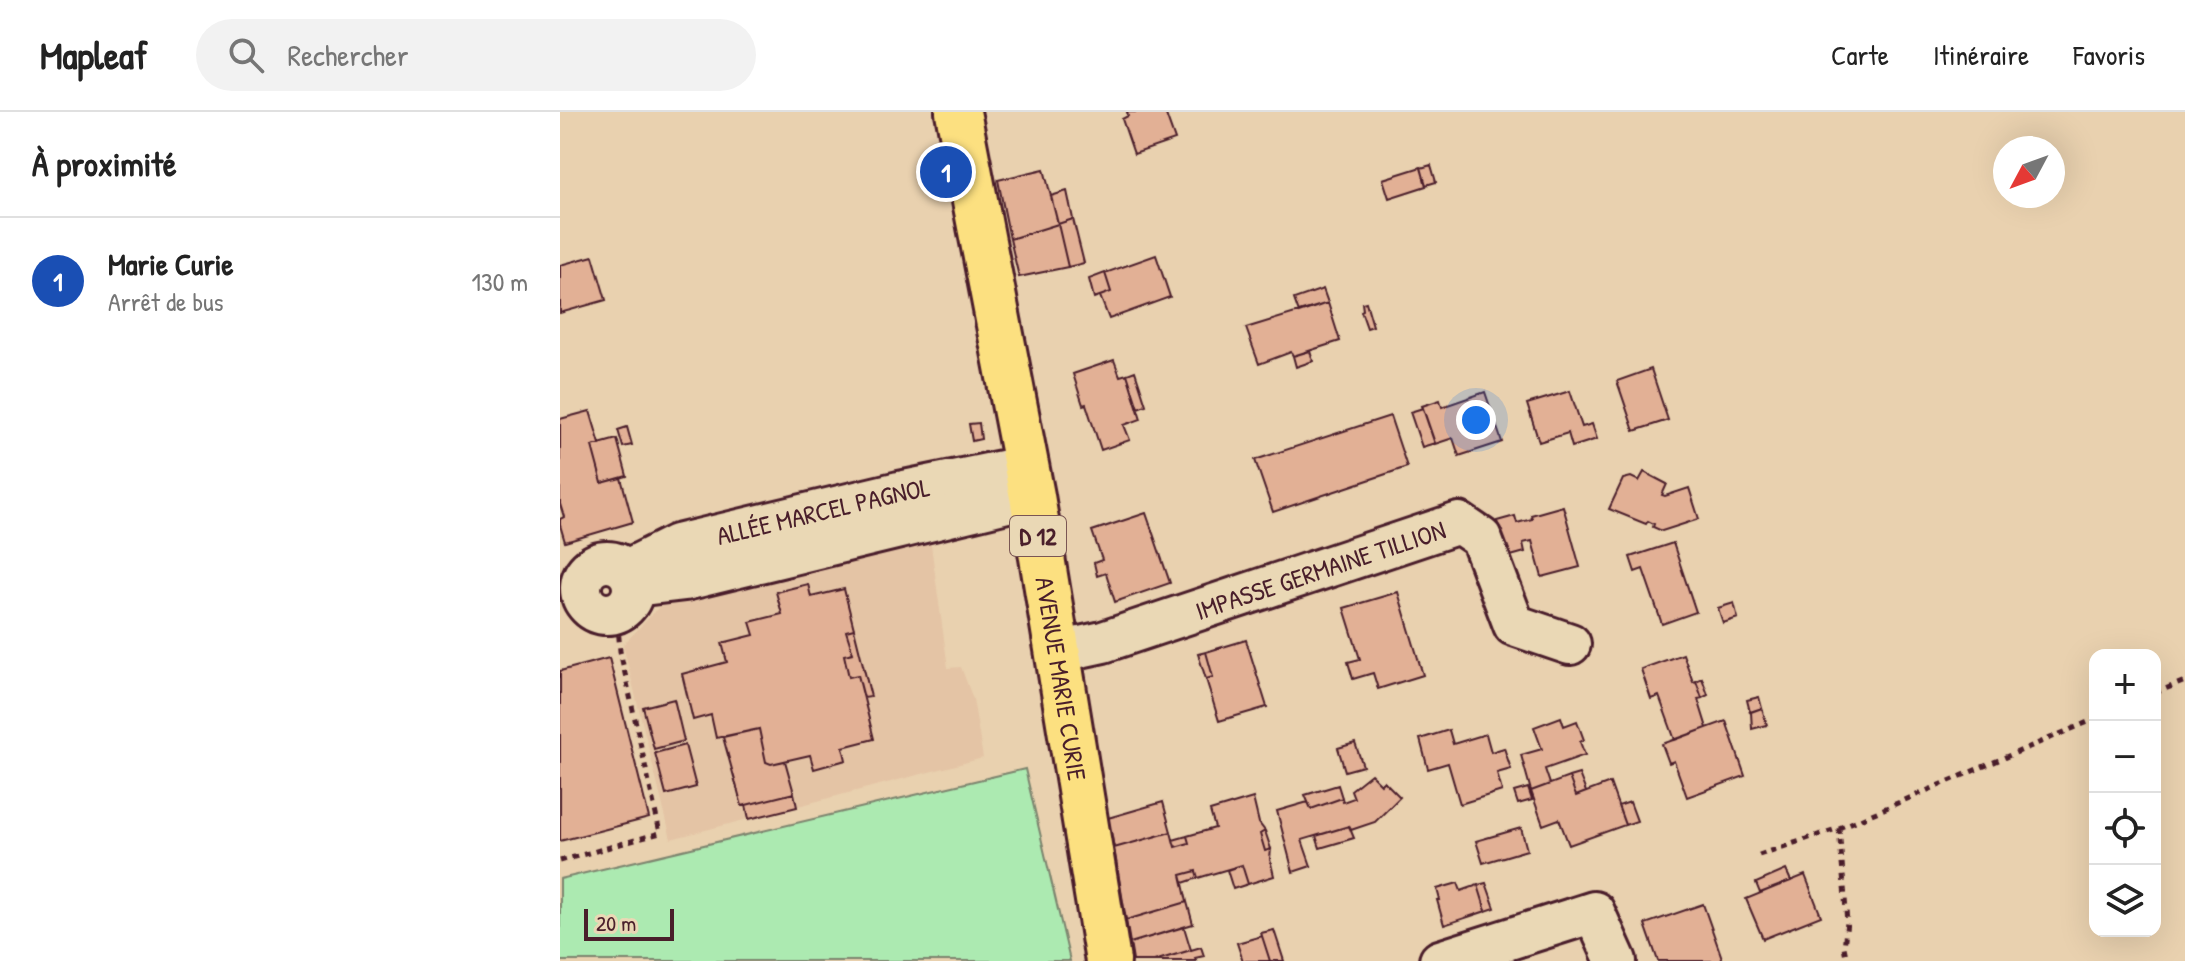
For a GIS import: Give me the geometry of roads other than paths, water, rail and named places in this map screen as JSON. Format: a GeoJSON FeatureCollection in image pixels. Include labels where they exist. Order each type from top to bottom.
{"type":"FeatureCollection","features":[{"type":"Feature","properties":{"kind":"main road","name":"AVENUE MARIE CURIE"},"geometry":{"type":"LineString","coordinates":[[958,112],[1029,481],[1108,961]]}},
{"type":"Feature","properties":{"kind":"street","name":"ALLÉE MARCEL PAGNOL"},"geometry":{"type":"LineString","coordinates":[[626,589],[677,545],[899,492],[1029,481]]}},
{"type":"Feature","properties":{"kind":"street","name":"IMPASSE GERMAINE TILLION"},"geometry":{"type":"LineString","coordinates":[[1057,652],[1103,642],[1459,523],[1481,538],[1514,625],[1570,644]]}},
{"type":"Feature","properties":{"kind":"street"},"geometry":{"type":"LineString","coordinates":[[1440,961],[1594,912],[1616,961]]}},
{"type":"Feature","properties":{"kind":"place","name":"Marie Curie"},"geometry":{"type":"Point","coordinates":[946,172]}}]}
